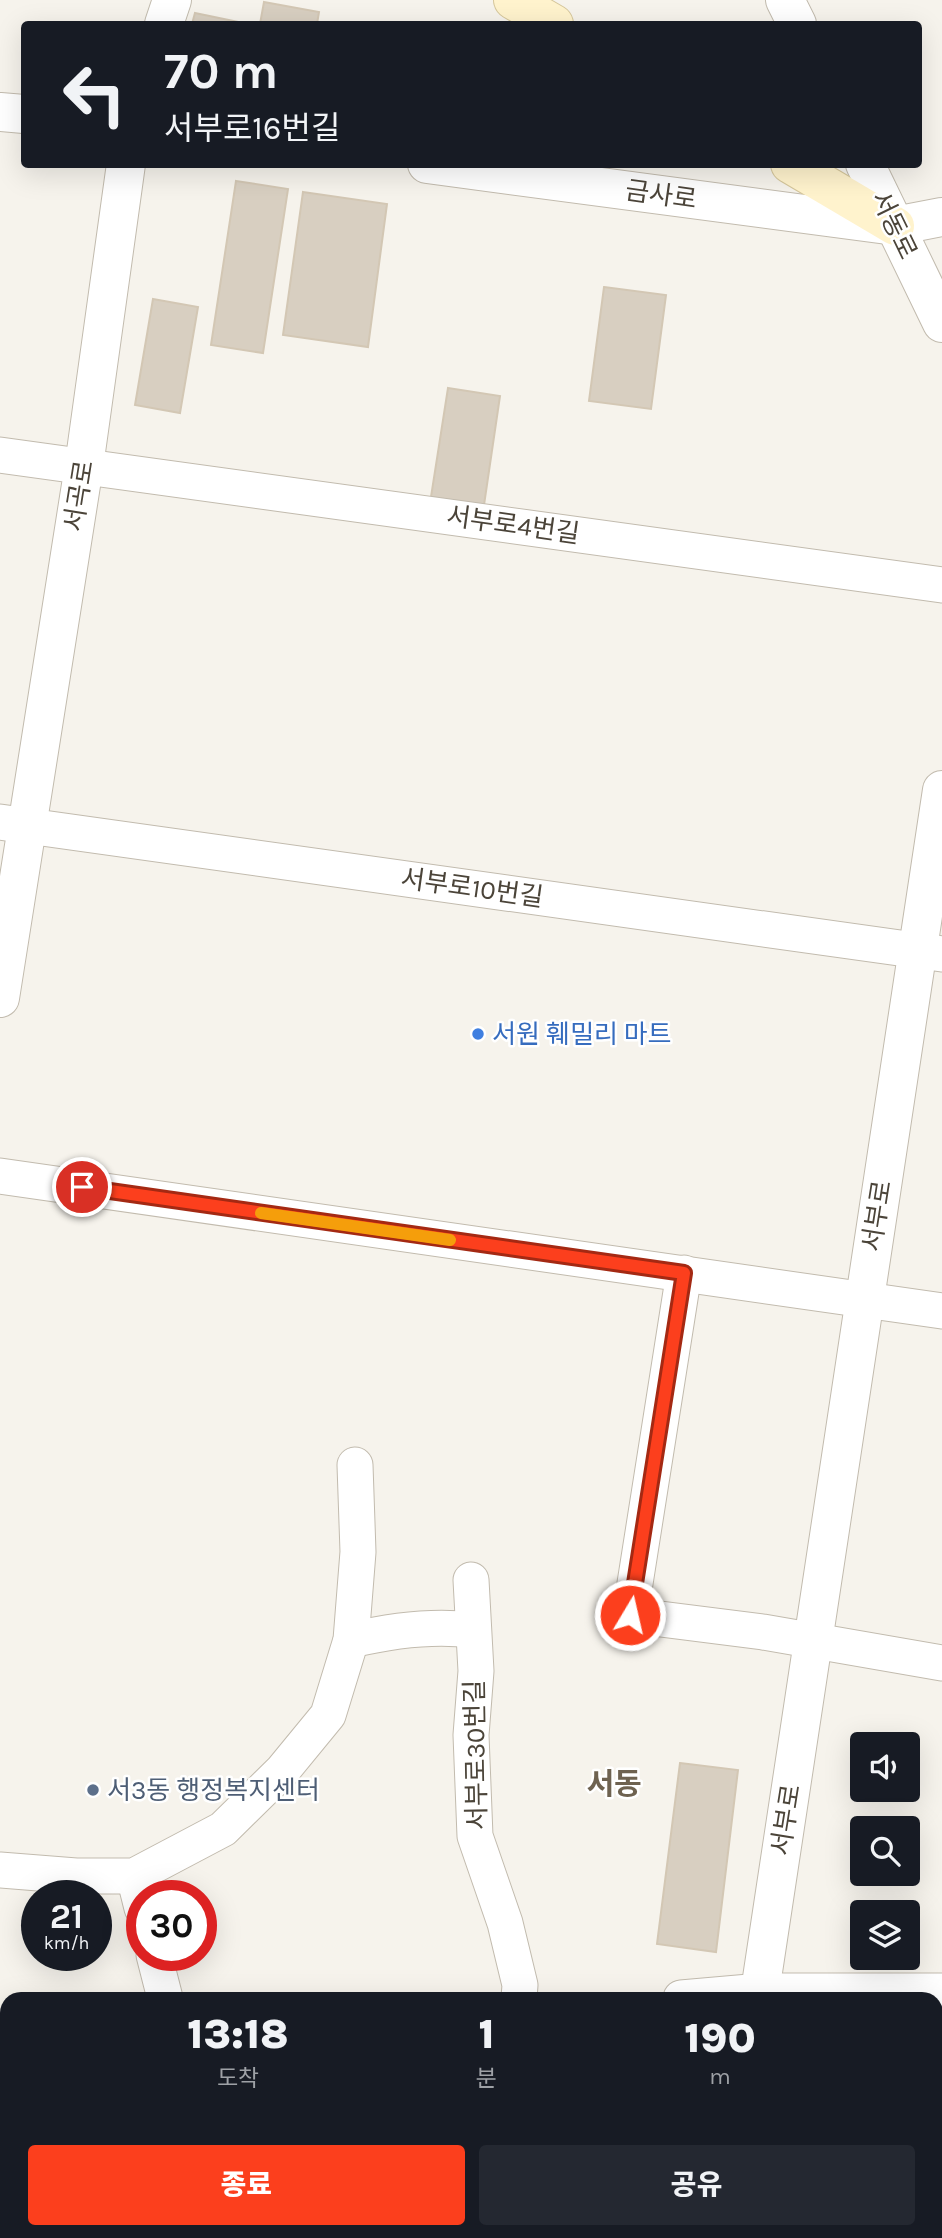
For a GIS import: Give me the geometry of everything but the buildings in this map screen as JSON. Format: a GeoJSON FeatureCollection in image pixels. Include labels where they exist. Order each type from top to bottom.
{"type":"FeatureCollection","features":[{"type":"Feature","properties":{"kind":"main road"},"geometry":{"type":"LineString","coordinates":[[513,0],[549,21]]}},
{"type":"Feature","properties":{"kind":"main road"},"geometry":{"type":"LineString","coordinates":[[797,168],[895,226]]}},
{"type":"Feature","properties":{"kind":"street"},"geometry":{"type":"LineString","coordinates":[[165,21],[172,0]]}},
{"type":"Feature","properties":{"kind":"street"},"geometry":{"type":"LineString","coordinates":[[785,0],[796,21]]}},
{"type":"Feature","properties":{"kind":"street"},"geometry":{"type":"LineString","coordinates":[[0,112],[21,114]]}},
{"type":"Feature","properties":{"kind":"street","name":"서곡로"},"geometry":{"type":"LineString","coordinates":[[0,998],[13,824],[84,466],[125,168]]}},
{"type":"Feature","properties":{"kind":"street","name":"금사로"},"geometry":{"type":"LineString","coordinates":[[457,168],[895,226],[942,217]]}},
{"type":"Feature","properties":{"kind":"street","name":"서동로"},"geometry":{"type":"LineString","coordinates":[[867,168],[942,323]]}},
{"type":"Feature","properties":{"kind":"street","name":"서부로4번길"},"geometry":{"type":"LineString","coordinates":[[0,455],[942,585]]}},
{"type":"Feature","properties":{"kind":"street","name":"서부로"},"geometry":{"type":"LineString","coordinates":[[760,1992],[864,1300],[930,952],[942,790]]}},
{"type":"Feature","properties":{"kind":"street","name":"서부로10번길"},"geometry":{"type":"LineString","coordinates":[[13,824],[930,952]]}},
{"type":"Feature","properties":{"kind":"street"},"geometry":{"type":"LineString","coordinates":[[0,1175],[942,1311]]}},
{"type":"Feature","properties":{"kind":"street"},"geometry":{"type":"LineString","coordinates":[[684,1273],[626,1615],[763,1632],[942,1663]]}},
{"type":"Feature","properties":{"kind":"street"},"geometry":{"type":"LineString","coordinates":[[154,1880],[223,1829],[282,1770],[328,1715],[351,1640],[358,1552],[355,1465]]}},
{"type":"Feature","properties":{"kind":"street","name":"서부로30번길"},"geometry":{"type":"LineString","coordinates":[[471,1580],[476,1671],[471,1735],[475,1836],[505,1923],[519,1992]]}},
{"type":"Feature","properties":{"kind":"street"},"geometry":{"type":"LineString","coordinates":[[351,1640],[377,1634],[450,1628],[472,1630]]}},
{"type":"Feature","properties":{"kind":"street"},"geometry":{"type":"LineString","coordinates":[[0,1870],[76,1876],[126,1889]]}},
{"type":"Feature","properties":{"kind":"street"},"geometry":{"type":"LineString","coordinates":[[158,1971],[163,1992]]}},
{"type":"Feature","properties":{"kind":"street"},"geometry":{"type":"LineString","coordinates":[[896,1992],[942,1991]]}},
{"type":"Feature","properties":{"kind":"slow traffic"},"geometry":{"type":"LineString","coordinates":[[261,1213],[450,1240]]}},
{"type":"Feature","properties":{"kind":"place","name":"서원 훼밀리 마트"},"geometry":{"type":"Point","coordinates":[478,1034]}},
{"type":"Feature","properties":{"kind":"place","name":"서3동 행정복지센터"},"geometry":{"type":"Point","coordinates":[93,1790]}},
{"type":"Feature","properties":{"kind":"district","name":"서동"},"geometry":{"type":"Point","coordinates":[614,1784]}},
{"type":"Feature","properties":{"kind":"route"},"geometry":{"type":"LineString","coordinates":[[82,1187],[684,1273],[630,1615]]}}]}
